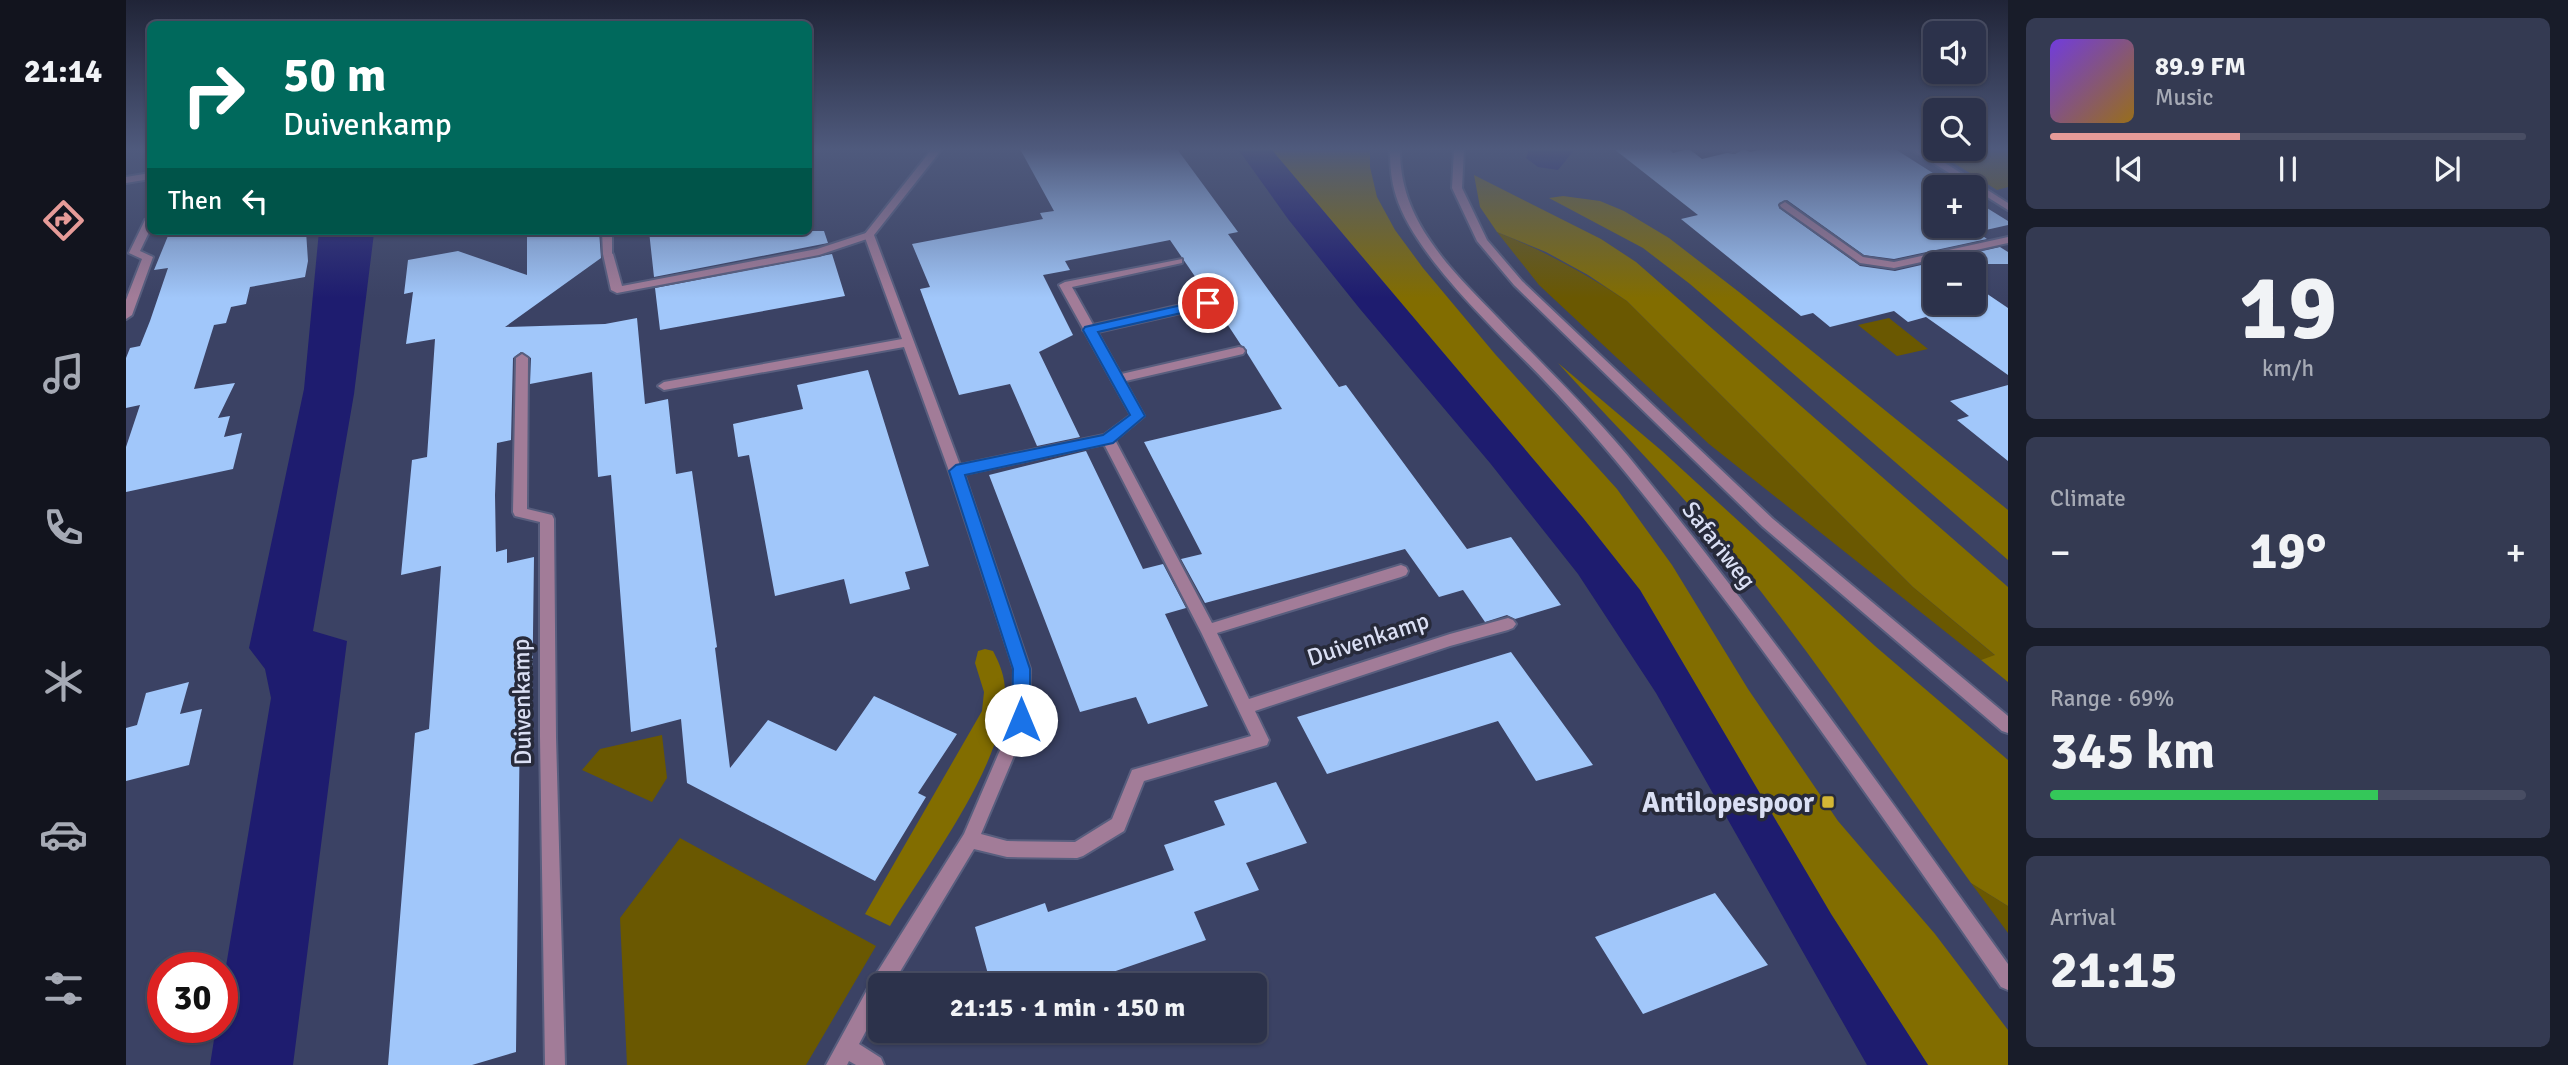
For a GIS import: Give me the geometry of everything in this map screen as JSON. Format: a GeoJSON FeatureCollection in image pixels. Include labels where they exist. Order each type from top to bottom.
{"type":"FeatureCollection","features":[{"type":"Feature","properties":{"kind":"street"},"geometry":{"type":"LineString","coordinates":[[607,235],[608,254],[617,290],[819,252],[869,235],[898,199]]}},
{"type":"Feature","properties":{"kind":"street","name":"Safariweg"},"geometry":{"type":"LineString","coordinates":[[1400,199],[1426,241],[1457,281],[1623,459],[1878,796],[2008,980]]}},
{"type":"Feature","properties":{"kind":"street","name":"Safariweg"},"geometry":{"type":"LineString","coordinates":[[1462,199],[1482,241],[1518,283],[1768,523],[2008,726]]}},
{"type":"Feature","properties":{"kind":"street"},"geometry":{"type":"LineString","coordinates":[[1785,205],[1860,260],[1894,265],[2008,240]]}},
{"type":"Feature","properties":{"kind":"street"},"geometry":{"type":"LineString","coordinates":[[126,315],[148,257],[130,254],[147,225]]}},
{"type":"Feature","properties":{"kind":"street"},"geometry":{"type":"LineString","coordinates":[[869,235],[956,471],[1022,669],[1021,720],[970,840],[888,973]]}},
{"type":"Feature","properties":{"kind":"street"},"geometry":{"type":"LineString","coordinates":[[956,471],[1108,439],[1138,416],[1065,285],[1178,261]]}},
{"type":"Feature","properties":{"kind":"street"},"geometry":{"type":"LineString","coordinates":[[1090,330],[1208,303]]}},
{"type":"Feature","properties":{"kind":"street"},"geometry":{"type":"LineString","coordinates":[[664,386],[908,342]]}},
{"type":"Feature","properties":{"kind":"street"},"geometry":{"type":"LineString","coordinates":[[1117,379],[1239,351]]}},
{"type":"Feature","properties":{"kind":"street","name":"Duivenkamp"},"geometry":{"type":"LineString","coordinates":[[522,358],[520,512],[547,519],[548,737],[555,1065]]}},
{"type":"Feature","properties":{"kind":"street"},"geometry":{"type":"LineString","coordinates":[[970,840],[1007,849],[1077,850],[1118,825],[1138,775],[1261,740],[1208,630],[1108,439]]}},
{"type":"Feature","properties":{"kind":"street"},"geometry":{"type":"LineString","coordinates":[[1208,630],[1401,572]]}},
{"type":"Feature","properties":{"kind":"street","name":"Duivenkamp"},"geometry":{"type":"LineString","coordinates":[[1246,707],[1450,640],[1508,624]]}},
{"type":"Feature","properties":{"kind":"street"},"geometry":{"type":"LineString","coordinates":[[868,1008],[841,1057],[874,1065]]}},
{"type":"Feature","properties":{"kind":"shaded area"},"geometry":{"type":"Polygon","coordinates":[[[1274,199],[1313,199],[1583,518],[1640,590],[1831,914],[1928,1065],[1867,1065],[1656,693],[1578,574],[1274,199]]]}},
{"type":"Feature","properties":{"kind":"shaded area"},"geometry":{"type":"Polygon","coordinates":[[[1313,199],[1378,199],[1395,230],[1423,268],[1495,354],[1617,489],[1672,565],[1748,689],[1838,821],[1935,934],[2008,1030],[2008,1065],[1928,1065],[1831,914],[1640,590],[1583,518],[1313,199]]]}},
{"type":"Feature","properties":{"kind":"shaded area"},"geometry":{"type":"Polygon","coordinates":[[[1478,199],[1521,199],[1601,239],[1636,262],[2008,587],[2008,682],[1981,660],[1995,655],[1913,587],[1627,301],[1546,252],[1497,232],[1480,207],[1478,199]]]}},
{"type":"Feature","properties":{"kind":"shaded area"},"geometry":{"type":"Polygon","coordinates":[[[1550,199],[1600,201],[1624,211],[1669,238],[1739,292],[2008,510],[2008,560],[1690,284],[1643,248],[1550,199]]]}},
{"type":"Feature","properties":{"kind":"shaded area"},"geometry":{"type":"Polygon","coordinates":[[[1497,232],[1564,263],[1627,301],[1913,587],[1996,656],[1981,660],[1709,444],[1539,285],[1497,232]]]}},
{"type":"Feature","properties":{"kind":"shaded area"},"geometry":{"type":"Polygon","coordinates":[[[319,235],[374,235],[354,394],[313,631],[347,641],[293,1065],[210,1065],[213,1043],[238,1043],[238,952],[228,952],[271,698],[265,669],[249,648],[304,389],[319,235]]]}},
{"type":"Feature","properties":{"kind":"shaded area"},"geometry":{"type":"Polygon","coordinates":[[[1889,318],[1928,349],[1897,356],[1858,325],[1889,318]]]}},
{"type":"Feature","properties":{"kind":"shaded area"},"geometry":{"type":"Polygon","coordinates":[[[1558,363],[1662,451],[1875,646],[2008,760],[2008,906],[1971,883],[1831,685],[1743,569],[1675,490],[1558,363]]]}},
{"type":"Feature","properties":{"kind":"shaded area"},"geometry":{"type":"Polygon","coordinates":[[[978,651],[993,651],[1005,686],[1002,720],[992,750],[961,813],[890,926],[865,914],[982,711],[984,692],[975,663],[978,651]]]}},
{"type":"Feature","properties":{"kind":"shaded area"},"geometry":{"type":"Polygon","coordinates":[[[662,735],[667,778],[652,802],[582,770],[600,749],[662,735]]]}},
{"type":"Feature","properties":{"kind":"shaded area"},"geometry":{"type":"Polygon","coordinates":[[[680,838],[876,946],[806,1065],[627,1065],[620,918],[680,838]]]}},
{"type":"Feature","properties":{"kind":"shaded area"},"geometry":{"type":"Polygon","coordinates":[[[1971,883],[2008,906],[2008,933],[1971,883]]]}},
{"type":"Feature","properties":{"kind":"building"},"geometry":{"type":"Polygon","coordinates":[[[1047,199],[1214,199],[1238,232],[1228,234],[1339,387],[1346,385],[1467,549],[1511,537],[1561,605],[1515,619],[1507,615],[1485,622],[1463,590],[1439,597],[1405,549],[1205,603],[1181,559],[1202,554],[1144,442],[1282,409],[1247,350],[1214,304],[1213,298],[1209,297],[1170,240],[1065,261],[1070,270],[1043,275],[1073,335],[1039,352],[1080,437],[1037,446],[1010,384],[959,395],[920,289],[930,287],[912,244],[1043,219],[1040,213],[1054,211],[1047,199]]]}},
{"type":"Feature","properties":{"kind":"building"},"geometry":{"type":"Polygon","coordinates":[[[1677,199],[1923,199],[1923,238],[1987,239],[1894,259],[1864,255],[1787,200],[1779,203],[1779,208],[1860,266],[1895,271],[1923,265],[1923,315],[1986,315],[1986,293],[2008,308],[2008,375],[1926,317],[1908,322],[1894,311],[1830,327],[1813,313],[1801,316],[1681,219],[1698,215],[1677,199]]]}},
{"type":"Feature","properties":{"kind":"building"},"geometry":{"type":"Polygon","coordinates":[[[1986,207],[2008,221],[2008,225],[1986,230],[1986,207]]]}},
{"type":"Feature","properties":{"kind":"building"},"geometry":{"type":"Polygon","coordinates":[[[812,231],[824,231],[828,243],[654,277],[649,235],[812,235],[812,231]]]}},
{"type":"Feature","properties":{"kind":"building"},"geometry":{"type":"Polygon","coordinates":[[[168,235],[306,235],[308,261],[305,277],[250,287],[246,304],[231,307],[226,323],[214,325],[194,389],[235,383],[218,418],[230,416],[224,437],[242,433],[233,469],[126,492],[126,447],[140,405],[126,408],[126,358],[130,348],[140,346],[168,268],[154,270],[168,235]]]}},
{"type":"Feature","properties":{"kind":"building"},"geometry":{"type":"Polygon","coordinates":[[[527,235],[599,235],[601,258],[505,327],[605,324],[637,318],[645,404],[668,399],[676,474],[692,471],[717,647],[730,768],[768,720],[836,751],[874,696],[957,734],[918,793],[926,797],[875,881],[687,783],[681,719],[631,732],[611,475],[598,477],[592,372],[530,384],[531,358],[521,352],[513,358],[511,440],[497,443],[495,495],[496,552],[507,549],[507,563],[534,557],[532,709],[520,712],[516,1052],[472,1065],[388,1065],[415,733],[429,729],[441,566],[401,575],[412,460],[427,457],[435,339],[406,344],[413,292],[404,294],[408,260],[458,251],[527,275],[527,235]]]}},
{"type":"Feature","properties":{"kind":"building"},"geometry":{"type":"Polygon","coordinates":[[[2000,247],[2008,252],[2008,264],[1986,264],[1986,252],[1978,252],[2000,247]]]}},
{"type":"Feature","properties":{"kind":"building"},"geometry":{"type":"Polygon","coordinates":[[[832,254],[845,296],[660,330],[655,288],[832,254]]]}},
{"type":"Feature","properties":{"kind":"building"},"geometry":{"type":"Polygon","coordinates":[[[868,370],[929,566],[905,572],[910,589],[850,604],[844,579],[775,596],[749,455],[738,457],[733,424],[803,409],[797,385],[868,370]]]}},
{"type":"Feature","properties":{"kind":"building"},"geometry":{"type":"Polygon","coordinates":[[[2008,385],[2008,461],[1957,420],[1969,416],[1950,401],[2008,385]]]}},
{"type":"Feature","properties":{"kind":"building"},"geometry":{"type":"Polygon","coordinates":[[[1086,451],[1143,569],[1163,564],[1186,608],[1165,614],[1208,706],[1148,724],[1136,697],[1080,712],[989,475],[1086,451]]]}},
{"type":"Feature","properties":{"kind":"building"},"geometry":{"type":"Polygon","coordinates":[[[1511,652],[1593,765],[1536,781],[1498,721],[1327,774],[1297,717],[1511,652]]]}},
{"type":"Feature","properties":{"kind":"building"},"geometry":{"type":"Polygon","coordinates":[[[189,682],[180,714],[202,709],[189,765],[126,781],[126,728],[137,725],[146,693],[189,682]]]}},
{"type":"Feature","properties":{"kind":"building"},"geometry":{"type":"Polygon","coordinates":[[[1276,782],[1307,843],[1246,863],[1259,890],[1194,912],[1206,940],[1110,973],[988,973],[975,927],[1045,903],[1048,912],[1174,870],[1164,845],[1225,825],[1214,801],[1276,782]]]}},
{"type":"Feature","properties":{"kind":"building"},"geometry":{"type":"Polygon","coordinates":[[[1715,893],[1768,965],[1643,1014],[1595,937],[1715,893]]]}},
{"type":"Feature","properties":{"kind":"place","name":"Antilopespoor"},"geometry":{"type":"Point","coordinates":[1828,802]}},
{"type":"Feature","properties":{"kind":"route"},"geometry":{"type":"LineString","coordinates":[[1021,720],[1022,669],[956,471],[1108,439],[1138,416],[1090,330],[1208,303]]}}]}
